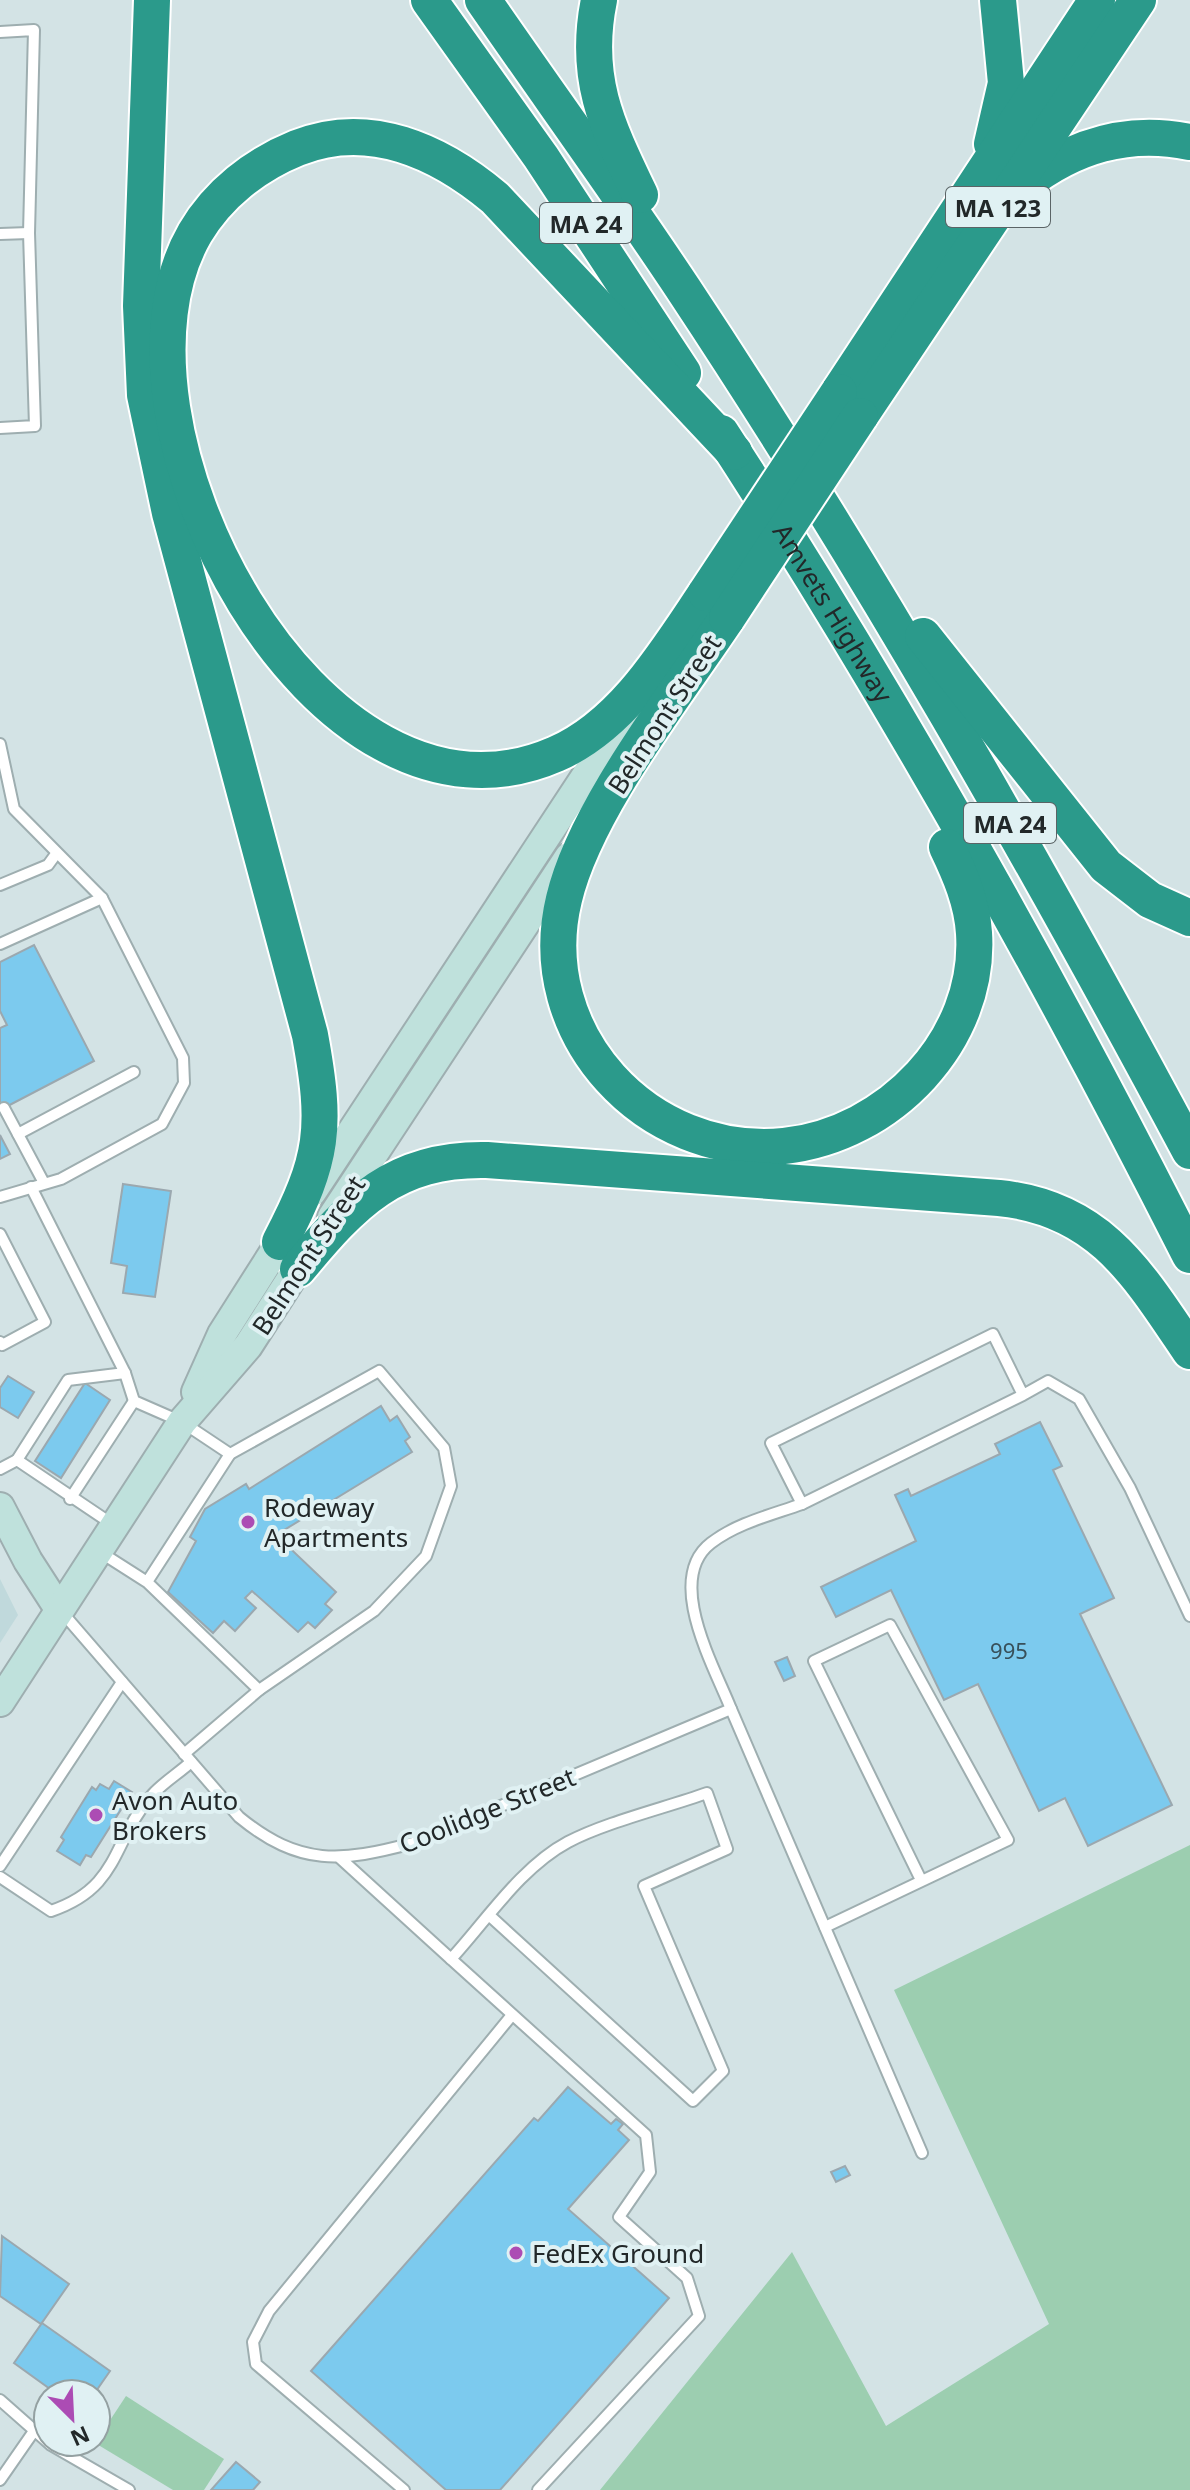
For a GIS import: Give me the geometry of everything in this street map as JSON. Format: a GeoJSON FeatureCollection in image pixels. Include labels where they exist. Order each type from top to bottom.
{"type":"FeatureCollection","features":[{"type":"Feature","properties":{"kind":"highway"},"geometry":{"type":"LineString","coordinates":[[152,0],[141,306],[145,395],[170,513],[310,1035],[319,1088],[320,1128],[314,1172],[289,1256]]}},
{"type":"Feature","properties":{"kind":"highway","name":"Amvets Highway"},"geometry":{"type":"LineString","coordinates":[[429,0],[593,234],[734,452],[863,664],[1084,1050],[1190,1255]]}},
{"type":"Feature","properties":{"kind":"highway","name":"Amvets Highway"},"geometry":{"type":"LineString","coordinates":[[483,0],[684,291],[819,503],[1001,806],[1190,1151]]}},
{"type":"Feature","properties":{"kind":"highway"},"geometry":{"type":"LineString","coordinates":[[599,0],[591,58],[597,95],[610,132],[684,291]]}},
{"type":"Feature","properties":{"kind":"highway"},"geometry":{"type":"LineString","coordinates":[[980,206],[1006,83],[998,0]]}},
{"type":"Feature","properties":{"kind":"highway","name":"Belmont Street"},"geometry":{"type":"LineString","coordinates":[[605,803],[716,606],[980,206],[1097,0]]}},
{"type":"Feature","properties":{"kind":"highway","name":"Belmont Street"},"geometry":{"type":"LineString","coordinates":[[980,206],[1138,0]]}},
{"type":"Feature","properties":{"kind":"highway"},"geometry":{"type":"LineString","coordinates":[[678,635],[610,717],[580,740],[542,759],[496,769],[441,765],[414,759],[358,726],[303,679],[268,638],[237,591],[202,514],[178,429],[170,362],[173,306],[182,264],[194,234],[211,209],[233,187],[280,155],[331,139],[356,137],[407,145],[453,166],[495,198],[734,452]]}},
{"type":"Feature","properties":{"kind":"highway"},"geometry":{"type":"LineString","coordinates":[[980,206],[1085,147],[1149,138],[1190,142]]}},
{"type":"Feature","properties":{"kind":"highway"},"geometry":{"type":"LineString","coordinates":[[819,503],[1106,866],[1150,900],[1190,918]]}},
{"type":"Feature","properties":{"kind":"highway","name":"Belmont Street"},"geometry":{"type":"LineString","coordinates":[[678,635],[716,606]]}},
{"type":"Feature","properties":{"kind":"highway"},"geometry":{"type":"LineString","coordinates":[[605,803],[570,874],[558,942],[566,1002],[587,1051],[603,1073],[654,1114],[715,1139],[748,1145],[782,1146],[808,1142],[859,1124],[902,1095],[940,1052],[967,996],[974,953],[972,919],[963,881],[863,664]]}},
{"type":"Feature","properties":{"kind":"highway"},"geometry":{"type":"LineString","coordinates":[[289,1256],[365,1196],[406,1173],[447,1161],[487,1160],[999,1198],[1042,1205],[1076,1220],[1099,1236],[1134,1270],[1190,1351]]}},
{"type":"Feature","properties":{"kind":"main road","name":"Belmont Street"},"geometry":{"type":"LineString","coordinates":[[0,1702],[182,1422],[248,1346],[289,1256],[678,635]]}},
{"type":"Feature","properties":{"kind":"main road","name":"Belmont Street"},"geometry":{"type":"LineString","coordinates":[[289,1256],[605,803]]}},
{"type":"Feature","properties":{"kind":"main road"},"geometry":{"type":"LineString","coordinates":[[0,1507],[59,1609]]}},
{"type":"Feature","properties":{"kind":"lane"},"geometry":{"type":"LineString","coordinates":[[0,32],[34,30],[29,233],[35,426],[0,428]]}},
{"type":"Feature","properties":{"kind":"lane"},"geometry":{"type":"LineString","coordinates":[[0,234],[29,233]]}},
{"type":"Feature","properties":{"kind":"lane"},"geometry":{"type":"LineString","coordinates":[[0,744],[4,783],[14,809],[102,898],[183,1058],[184,1083],[162,1124],[61,1179],[0,1197]]}},
{"type":"Feature","properties":{"kind":"lane"},"geometry":{"type":"LineString","coordinates":[[0,885],[48,865],[56,854]]}},
{"type":"Feature","properties":{"kind":"lane"},"geometry":{"type":"LineString","coordinates":[[0,944],[102,898]]}},
{"type":"Feature","properties":{"kind":"lane"},"geometry":{"type":"LineString","coordinates":[[18,1134],[134,1072]]}},
{"type":"Feature","properties":{"kind":"lane"},"geometry":{"type":"LineString","coordinates":[[4,1108],[44,1183]]}},
{"type":"Feature","properties":{"kind":"lane"},"geometry":{"type":"LineString","coordinates":[[31,1187],[125,1373],[134,1401],[182,1422],[230,1454]]}},
{"type":"Feature","properties":{"kind":"lane"},"geometry":{"type":"LineString","coordinates":[[0,1234],[45,1322],[2,1345],[0,1342]]}},
{"type":"Feature","properties":{"kind":"lane"},"geometry":{"type":"LineString","coordinates":[[802,1504],[771,1443],[993,1334],[1023,1395]]}},
{"type":"Feature","properties":{"kind":"lane"},"geometry":{"type":"LineString","coordinates":[[0,1877],[51,1911],[77,1902],[98,1886],[152,1795],[188,1758],[259,1690],[374,1611],[426,1556],[451,1486],[444,1448],[379,1371],[230,1454],[147,1582]]}},
{"type":"Feature","properties":{"kind":"lane"},"geometry":{"type":"LineString","coordinates":[[0,1469],[17,1460],[68,1380],[125,1373]]}},
{"type":"Feature","properties":{"kind":"lane"},"geometry":{"type":"LineString","coordinates":[[922,2153],[731,1709],[692,1606],[694,1566],[711,1543],[738,1527],[802,1504],[1048,1381],[1079,1399],[1130,1488],[1190,1616]]}},
{"type":"Feature","properties":{"kind":"lane"},"geometry":{"type":"LineString","coordinates":[[70,1499],[134,1401]]}},
{"type":"Feature","properties":{"kind":"lane"},"geometry":{"type":"LineString","coordinates":[[17,1460],[70,1499],[114,1525]]}},
{"type":"Feature","properties":{"kind":"lane"},"geometry":{"type":"LineString","coordinates":[[97,1551],[147,1582],[259,1690]]}},
{"type":"Feature","properties":{"kind":"lane","name":"Coolidge Street"},"geometry":{"type":"LineString","coordinates":[[59,1609],[239,1817],[255,1830],[300,1854],[340,1858],[413,1843],[731,1709]]}},
{"type":"Feature","properties":{"kind":"lane"},"geometry":{"type":"LineString","coordinates":[[825,1927],[1008,1840],[890,1625],[814,1661],[921,1880]]}},
{"type":"Feature","properties":{"kind":"lane"},"geometry":{"type":"LineString","coordinates":[[0,1866],[122,1682]]}},
{"type":"Feature","properties":{"kind":"lane"},"geometry":{"type":"LineString","coordinates":[[451,1959],[528,1873],[567,1843],[707,1793],[727,1849],[644,1886],[723,2071],[693,2101],[490,1916]]}},
{"type":"Feature","properties":{"kind":"lane"},"geometry":{"type":"LineString","coordinates":[[340,1858],[646,2135],[650,2172],[619,2217],[687,2278],[699,2316],[538,2490]]}},
{"type":"Feature","properties":{"kind":"lane"},"geometry":{"type":"LineString","coordinates":[[404,2490],[256,2364],[253,2342],[269,2311],[512,2015]]}},
{"type":"Feature","properties":{"kind":"lane"},"geometry":{"type":"LineString","coordinates":[[0,2400],[32,2429]]}},
{"type":"Feature","properties":{"kind":"lane"},"geometry":{"type":"LineString","coordinates":[[0,2480],[32,2434]]}},
{"type":"Feature","properties":{"kind":"lane"},"geometry":{"type":"LineString","coordinates":[[72,2458],[129,2490]]}},
{"type":"Feature","properties":{"kind":"shaded area"},"geometry":{"type":"Polygon","coordinates":[[[0,1579],[18,1615],[0,1643],[0,1579]]]}},
{"type":"Feature","properties":{"kind":"green space"},"geometry":{"type":"Polygon","coordinates":[[[1190,1845],[1190,2490],[600,2490],[792,2252],[886,2426],[1049,2324],[894,1990],[1190,1845]]]}},
{"type":"Feature","properties":{"kind":"green space"},"geometry":{"type":"Polygon","coordinates":[[[126,2396],[224,2459],[204,2490],[173,2490],[112,2453],[112,2417],[126,2396]]]}},
{"type":"Feature","properties":{"kind":"building"},"geometry":{"type":"Polygon","coordinates":[[[34,945],[94,1061],[0,1110],[0,1028],[7,1025],[0,1011],[0,962],[34,945]]]}},
{"type":"Feature","properties":{"kind":"building"},"geometry":{"type":"Polygon","coordinates":[[[0,1135],[10,1154],[0,1159],[0,1135]]]}},
{"type":"Feature","properties":{"kind":"building"},"geometry":{"type":"Polygon","coordinates":[[[123,1184],[171,1191],[155,1297],[123,1293],[127,1266],[111,1263],[123,1184]]]}},
{"type":"Feature","properties":{"kind":"building"},"geometry":{"type":"Polygon","coordinates":[[[8,1376],[34,1392],[18,1418],[0,1407],[0,1388],[8,1376]]]}},
{"type":"Feature","properties":{"kind":"building"},"geometry":{"type":"Polygon","coordinates":[[[85,1383],[110,1400],[61,1478],[35,1461],[85,1383]]]}},
{"type":"Feature","properties":{"kind":"building","name":"Rodeway Apartments"},"geometry":{"type":"Polygon","coordinates":[[[381,1406],[390,1421],[397,1416],[410,1437],[405,1441],[412,1452],[276,1535],[336,1592],[325,1604],[332,1610],[315,1628],[308,1622],[298,1632],[252,1591],[245,1598],[256,1608],[235,1631],[224,1621],[213,1633],[168,1592],[196,1541],[190,1537],[205,1509],[246,1484],[249,1489],[381,1406]]]}},
{"type":"Feature","properties":{"kind":"building"},"geometry":{"type":"Polygon","coordinates":[[[1040,1422],[1062,1466],[1053,1470],[1114,1598],[1080,1614],[1172,1805],[1088,1846],[1065,1798],[1039,1811],[978,1684],[944,1700],[891,1590],[836,1617],[821,1587],[916,1541],[895,1495],[908,1489],[911,1496],[1000,1454],[995,1444],[1040,1422]]]}},
{"type":"Feature","properties":{"kind":"building"},"geometry":{"type":"Polygon","coordinates":[[[787,1657],[795,1676],[784,1681],[775,1662],[787,1657]]]}},
{"type":"Feature","properties":{"kind":"building","name":"Avon Auto Brokers"},"geometry":{"type":"Polygon","coordinates":[[[114,1781],[132,1792],[91,1857],[86,1855],[80,1865],[57,1851],[64,1840],[61,1837],[92,1787],[96,1790],[100,1784],[109,1789],[114,1781]]]}},
{"type":"Feature","properties":{"kind":"building","name":"FedEx Ground"},"geometry":{"type":"Polygon","coordinates":[[[568,2087],[611,2124],[616,2119],[623,2124],[618,2130],[629,2140],[568,2209],[669,2298],[500,2490],[446,2490],[311,2371],[534,2118],[538,2121],[568,2087]]]}},
{"type":"Feature","properties":{"kind":"building"},"geometry":{"type":"Polygon","coordinates":[[[845,2166],[850,2175],[836,2182],[831,2172],[845,2166]]]}},
{"type":"Feature","properties":{"kind":"building"},"geometry":{"type":"Polygon","coordinates":[[[2,2236],[69,2284],[41,2324],[0,2296],[2,2236]]]}},
{"type":"Feature","properties":{"kind":"building"},"geometry":{"type":"Polygon","coordinates":[[[42,2323],[110,2371],[105,2378],[35,2378],[14,2363],[42,2323]]]}},
{"type":"Feature","properties":{"kind":"building"},"geometry":{"type":"Polygon","coordinates":[[[236,2462],[260,2482],[253,2490],[211,2490],[236,2462]]]}},
{"type":"Feature","properties":{"kind":"place","name":"Rodeway Apartments"},"geometry":{"type":"Point","coordinates":[248,1522]}},
{"type":"Feature","properties":{"kind":"place","name":"Avon Auto Brokers"},"geometry":{"type":"Point","coordinates":[96,1815]}},
{"type":"Feature","properties":{"kind":"place","name":"FedEx Ground"},"geometry":{"type":"Point","coordinates":[516,2253]}}]}
